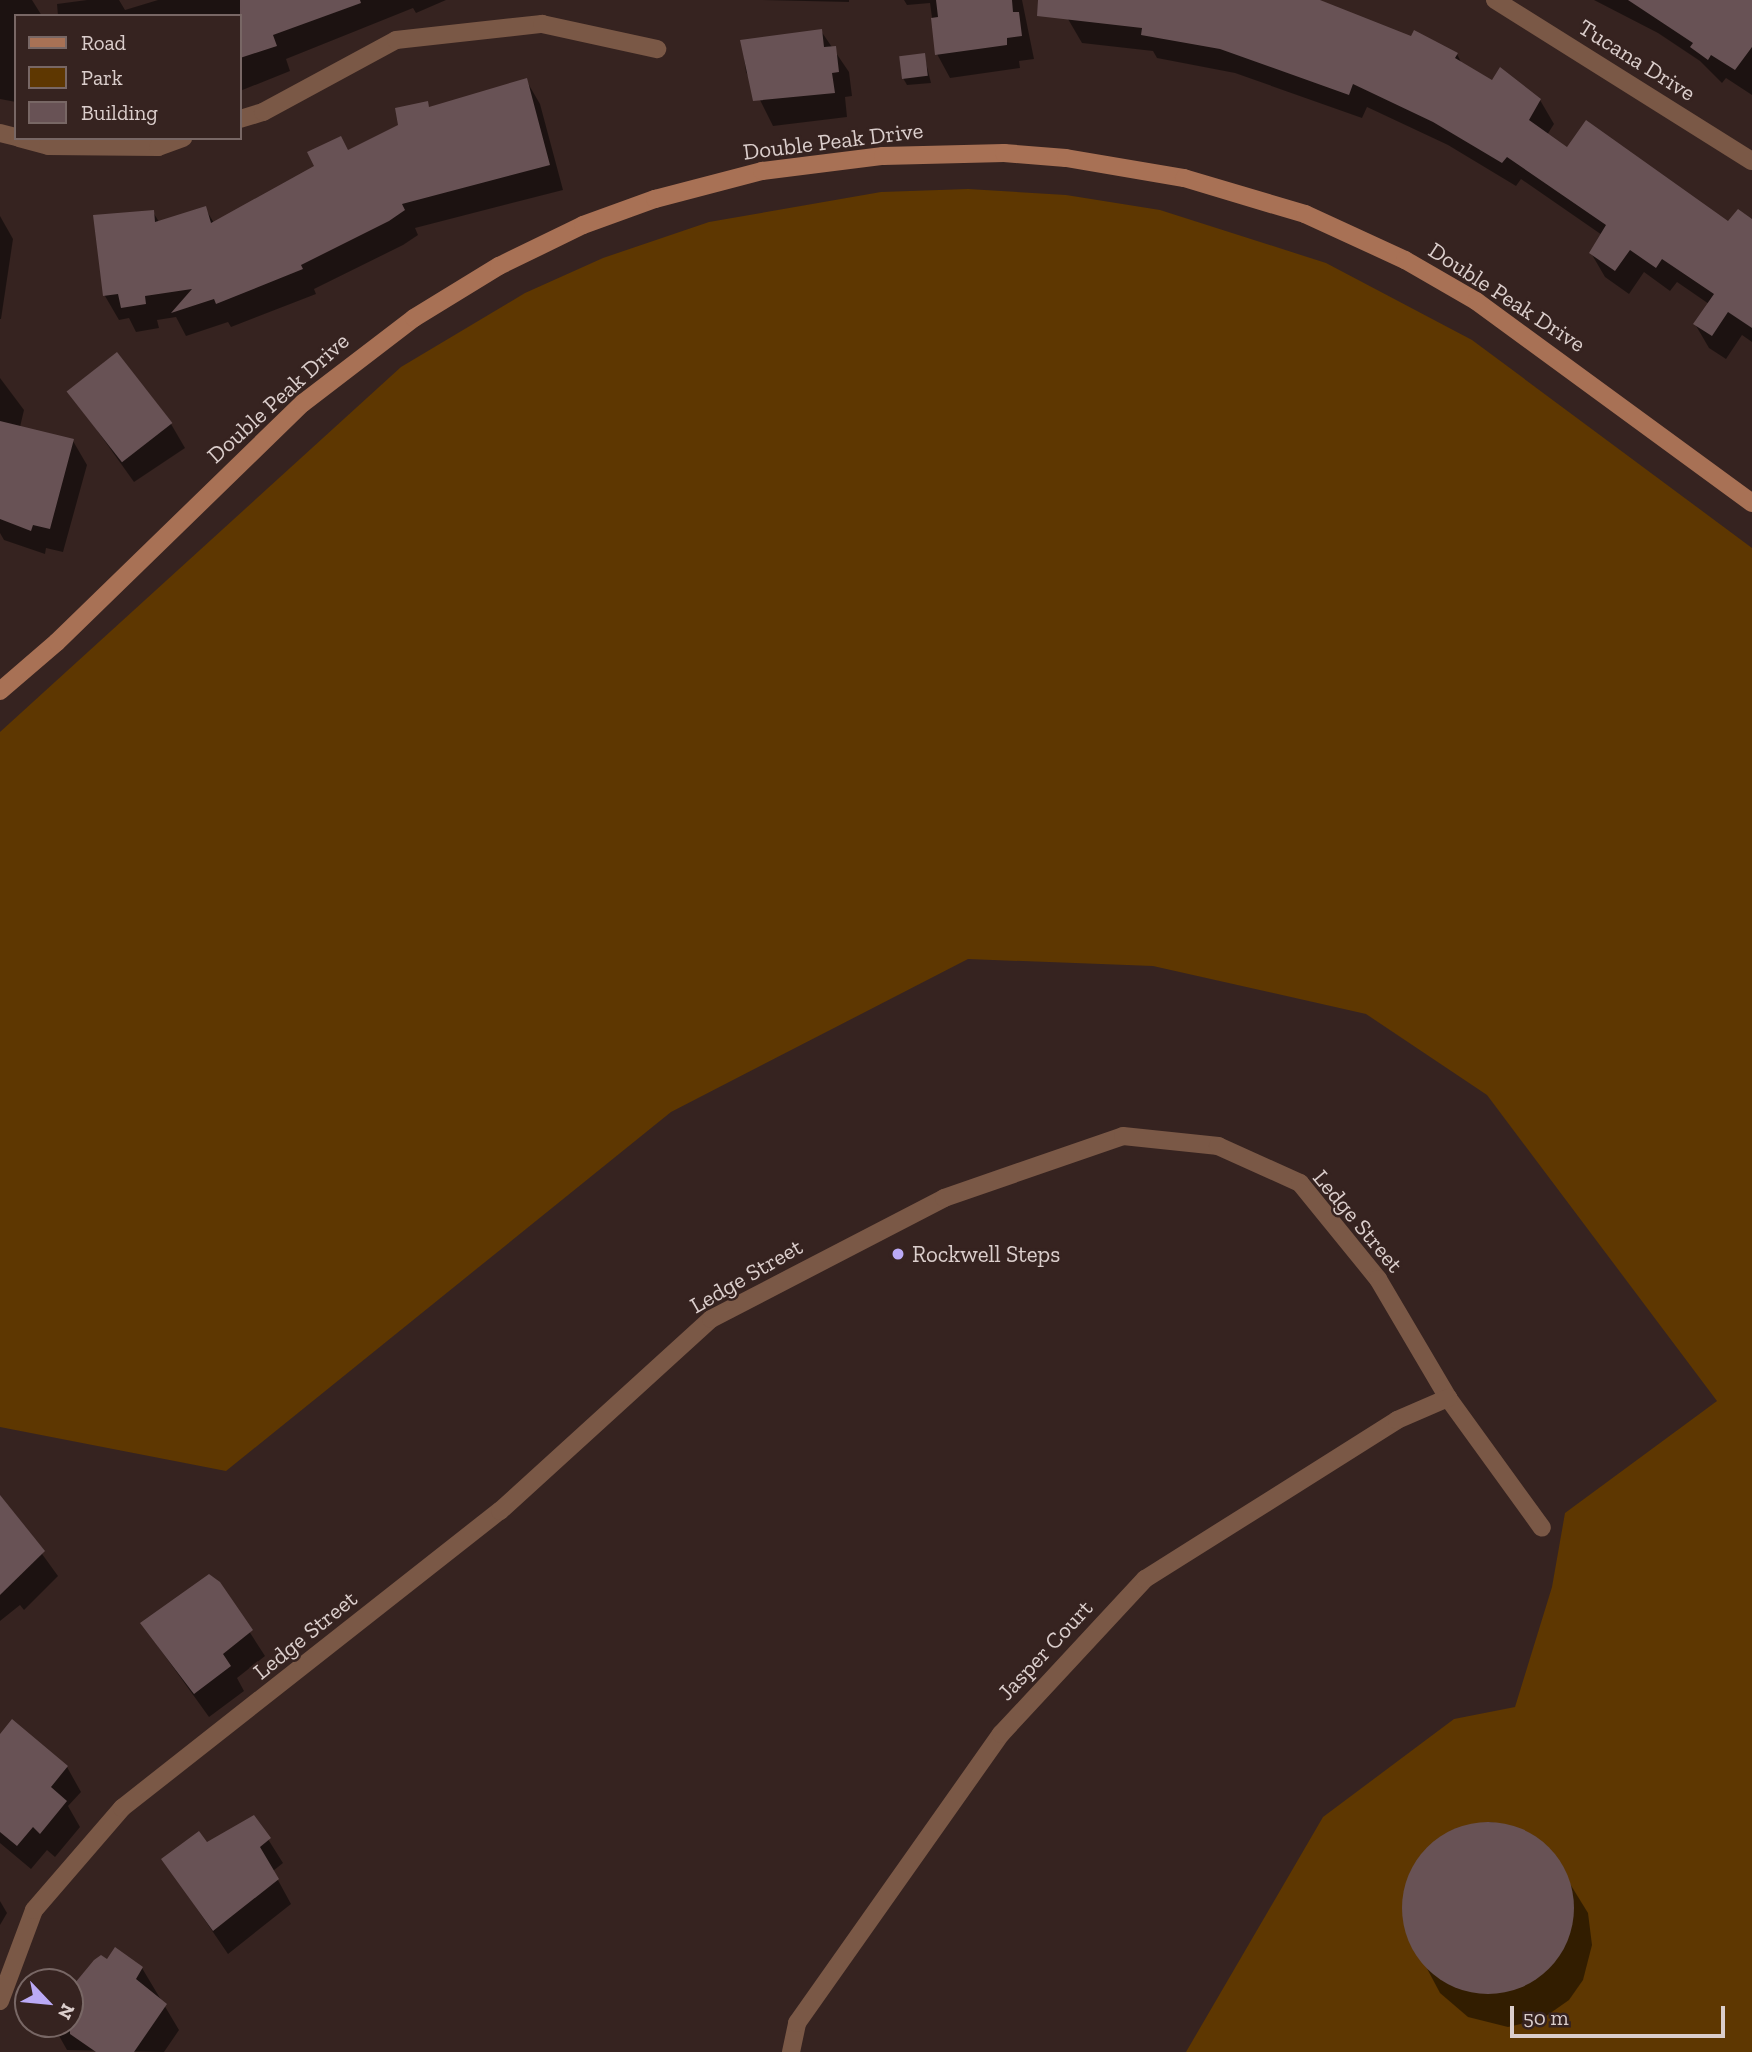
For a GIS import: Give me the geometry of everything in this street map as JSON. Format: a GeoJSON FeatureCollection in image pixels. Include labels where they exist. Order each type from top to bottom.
{"type":"FeatureCollection","features":[{"type":"Feature","properties":{"kind":"street","name":"Tucana Drive"},"geometry":{"type":"LineString","coordinates":[[1495,0],[1752,161]]}},
{"type":"Feature","properties":{"kind":"street"},"geometry":{"type":"LineString","coordinates":[[242,118],[263,111],[396,40],[542,24],[657,49]]}},
{"type":"Feature","properties":{"kind":"street"},"geometry":{"type":"LineString","coordinates":[[25,140],[48,146],[158,146],[177,140]]}},
{"type":"Feature","properties":{"kind":"street","name":"Double Peak Drive"},"geometry":{"type":"LineString","coordinates":[[0,691],[57,642],[303,402],[414,318],[499,266],[583,225],[654,199],[762,171],[883,156],[1004,153],[1066,158],[1184,178],[1305,214],[1405,260],[1476,301],[1752,503]]}},
{"type":"Feature","properties":{"kind":"street","name":"Ledge Street"},"geometry":{"type":"LineString","coordinates":[[0,2001],[34,1910],[122,1808],[500,1511],[711,1318],[944,1198],[1123,1136],[1218,1146],[1300,1184],[1378,1279],[1448,1398],[1542,1528]]}},
{"type":"Feature","properties":{"kind":"street","name":"Jasper Court"},"geometry":{"type":"LineString","coordinates":[[791,2052],[797,2023],[1001,1734],[1145,1579],[1397,1420],[1448,1398]]}},
{"type":"Feature","properties":{"kind":"green space"},"geometry":{"type":"Polygon","coordinates":[[[968,189],[1066,195],[1160,210],[1326,263],[1472,340],[1752,548],[1752,2052],[1186,2052],[1323,1817],[1454,1719],[1515,1707],[1552,1587],[1565,1513],[1717,1401],[1487,1095],[1366,1014],[1153,966],[968,959],[671,1112],[226,1471],[0,1427],[0,732],[401,367],[525,293],[603,258],[709,222],[881,192],[968,189]]]}},
{"type":"Feature","properties":{"kind":"building"},"geometry":{"type":"Polygon","coordinates":[[[240,0],[360,0],[361,3],[273,35],[277,46],[242,57],[240,0]]]}},
{"type":"Feature","properties":{"kind":"building"},"geometry":{"type":"Polygon","coordinates":[[[936,0],[1012,0],[1013,12],[1019,12],[1022,36],[1007,38],[1007,45],[935,55],[931,18],[938,17],[936,0]]]}},
{"type":"Feature","properties":{"kind":"building"},"geometry":{"type":"Polygon","coordinates":[[[1038,0],[1320,0],[1411,36],[1414,30],[1458,53],[1455,58],[1492,80],[1500,67],[1541,99],[1529,120],[1567,147],[1586,120],[1728,221],[1738,209],[1752,219],[1752,328],[1728,312],[1712,336],[1693,324],[1714,294],[1662,259],[1656,268],[1630,250],[1615,271],[1589,253],[1606,225],[1507,157],[1502,163],[1433,122],[1353,84],[1349,95],[1220,49],[1141,35],[1142,28],[1037,16],[1038,0]]]}},
{"type":"Feature","properties":{"kind":"building"},"geometry":{"type":"Polygon","coordinates":[[[1628,0],[1752,0],[1752,47],[1735,70],[1711,55],[1708,60],[1690,47],[1693,43],[1628,0]]]}},
{"type":"Feature","properties":{"kind":"building"},"geometry":{"type":"Polygon","coordinates":[[[822,29],[824,47],[836,46],[839,72],[832,73],[835,93],[753,101],[740,40],[822,29]]]}},
{"type":"Feature","properties":{"kind":"building"},"geometry":{"type":"Polygon","coordinates":[[[925,53],[928,76],[902,79],[899,56],[925,53]]]}},
{"type":"Feature","properties":{"kind":"building"},"geometry":{"type":"Polygon","coordinates":[[[527,78],[550,165],[402,204],[405,210],[389,221],[301,265],[303,269],[216,304],[214,299],[171,313],[192,289],[145,296],[146,304],[121,308],[118,294],[103,296],[93,215],[154,210],[155,222],[206,206],[211,223],[314,166],[307,152],[341,136],[348,150],[398,125],[395,108],[428,101],[429,107],[527,78]]]}},
{"type":"Feature","properties":{"kind":"building"},"geometry":{"type":"Polygon","coordinates":[[[117,352],[172,423],[122,462],[67,391],[117,352]]]}},
{"type":"Feature","properties":{"kind":"building"},"geometry":{"type":"Polygon","coordinates":[[[0,421],[74,439],[50,529],[33,525],[31,531],[0,519],[0,421]]]}},
{"type":"Feature","properties":{"kind":"building"},"geometry":{"type":"Polygon","coordinates":[[[0,1495],[45,1551],[0,1595],[0,1495]]]}},
{"type":"Feature","properties":{"kind":"building"},"geometry":{"type":"Polygon","coordinates":[[[209,1574],[220,1582],[253,1630],[223,1654],[231,1666],[194,1694],[140,1623],[209,1574]]]}},
{"type":"Feature","properties":{"kind":"building"},"geometry":{"type":"Polygon","coordinates":[[[12,1719],[68,1766],[51,1787],[67,1801],[40,1834],[33,1827],[17,1846],[0,1832],[0,1734],[12,1719]]]}},
{"type":"Feature","properties":{"kind":"building"},"geometry":{"type":"Polygon","coordinates":[[[254,1815],[271,1838],[260,1847],[279,1879],[213,1931],[161,1859],[199,1831],[207,1842],[254,1815]]]}},
{"type":"Feature","properties":{"kind":"building"},"geometry":{"type":"Polygon","coordinates":[[[1488,1822],[1521,1829],[1549,1847],[1567,1875],[1574,1908],[1567,1941],[1549,1969],[1521,1987],[1488,1994],[1455,1987],[1427,1969],[1409,1941],[1402,1908],[1409,1875],[1427,1847],[1455,1829],[1488,1822]]]}},
{"type":"Feature","properties":{"kind":"building"},"geometry":{"type":"Polygon","coordinates":[[[115,1947],[143,1967],[136,1979],[167,2004],[134,2052],[96,2052],[76,2038],[84,2038],[84,1972],[101,1955],[107,1959],[115,1947]]]}},
{"type":"Feature","properties":{"kind":"place","name":"Rockwell Steps"},"geometry":{"type":"Point","coordinates":[898,1254]}}]}
